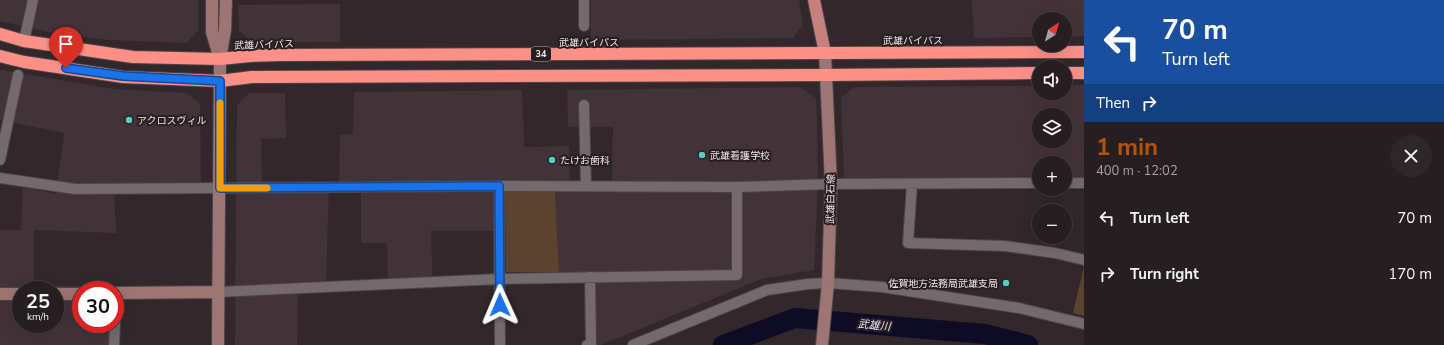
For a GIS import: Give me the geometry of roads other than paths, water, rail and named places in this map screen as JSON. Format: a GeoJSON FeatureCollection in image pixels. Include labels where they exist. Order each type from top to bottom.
{"type":"FeatureCollection","features":[{"type":"Feature","properties":{"kind":"highway","name":"武雄バイパス"},"geometry":{"type":"LineString","coordinates":[[0,34],[24,41],[133,57],[220,59],[250,56],[288,55],[1084,52]]}},
{"type":"Feature","properties":{"kind":"highway","name":"34"},"geometry":{"type":"LineString","coordinates":[[0,56],[24,62],[123,76],[220,81],[252,77],[1032,73]]}},
{"type":"Feature","properties":{"kind":"highway"},"geometry":{"type":"LineString","coordinates":[[1072,73],[1084,73]]}},
{"type":"Feature","properties":{"kind":"main road"},"geometry":{"type":"LineString","coordinates":[[814,0],[825,53]]}},
{"type":"Feature","properties":{"kind":"street"},"geometry":{"type":"LineString","coordinates":[[24,41],[33,0]]}},
{"type":"Feature","properties":{"kind":"street"},"geometry":{"type":"LineString","coordinates":[[212,0],[212,32],[220,59]]}},
{"type":"Feature","properties":{"kind":"street"},"geometry":{"type":"LineString","coordinates":[[218,345],[220,59],[225,30],[226,0]]}},
{"type":"Feature","properties":{"kind":"street"},"geometry":{"type":"LineString","coordinates":[[584,0],[584,26]]}},
{"type":"Feature","properties":{"kind":"street","name":"武雄白石線"},"geometry":{"type":"LineString","coordinates":[[822,345],[828,284],[831,184],[825,53]]}},
{"type":"Feature","properties":{"kind":"street"},"geometry":{"type":"LineString","coordinates":[[0,160],[18,75]]}},
{"type":"Feature","properties":{"kind":"street"},"geometry":{"type":"LineString","coordinates":[[584,105],[586,186]]}},
{"type":"Feature","properties":{"kind":"street"},"geometry":{"type":"LineString","coordinates":[[0,178],[75,189],[499,186],[737,187],[831,184],[1032,183]]}},
{"type":"Feature","properties":{"kind":"street"},"geometry":{"type":"LineString","coordinates":[[1072,183],[1084,183]]}},
{"type":"Feature","properties":{"kind":"street"},"geometry":{"type":"LineString","coordinates":[[912,184],[908,243],[1005,246],[1055,253],[1084,260]]}},
{"type":"Feature","properties":{"kind":"street"},"geometry":{"type":"LineString","coordinates":[[499,186],[500,345]]}},
{"type":"Feature","properties":{"kind":"street"},"geometry":{"type":"LineString","coordinates":[[124,294],[218,292],[499,279],[737,276],[737,187]]}},
{"type":"Feature","properties":{"kind":"street"},"geometry":{"type":"LineString","coordinates":[[587,345],[591,344],[590,277]]}},
{"type":"Feature","properties":{"kind":"street"},"geometry":{"type":"LineString","coordinates":[[633,345],[767,290],[808,284],[882,287],[1019,308],[1084,324]]}},
{"type":"Feature","properties":{"kind":"street"},"geometry":{"type":"LineString","coordinates":[[0,294],[12,294]]}},
{"type":"Feature","properties":{"kind":"street"},"geometry":{"type":"LineString","coordinates":[[114,345],[115,333]]}},
{"type":"Feature","properties":{"kind":"waterway","name":"武雄川"},"geometry":{"type":"LineString","coordinates":[[723,345],[795,318],[985,334],[1028,345]]}},
{"type":"Feature","properties":{"kind":"place","name":"アクロスヴィル"},"geometry":{"type":"Point","coordinates":[129,120]}},
{"type":"Feature","properties":{"kind":"place","name":"武雄看護学校"},"geometry":{"type":"Point","coordinates":[702,155]}},
{"type":"Feature","properties":{"kind":"place","name":"たけお歯科"},"geometry":{"type":"Point","coordinates":[552,160]}},
{"type":"Feature","properties":{"kind":"place","name":"佐賀地方法務局武雄支局"},"geometry":{"type":"Point","coordinates":[1006,283]}}]}
